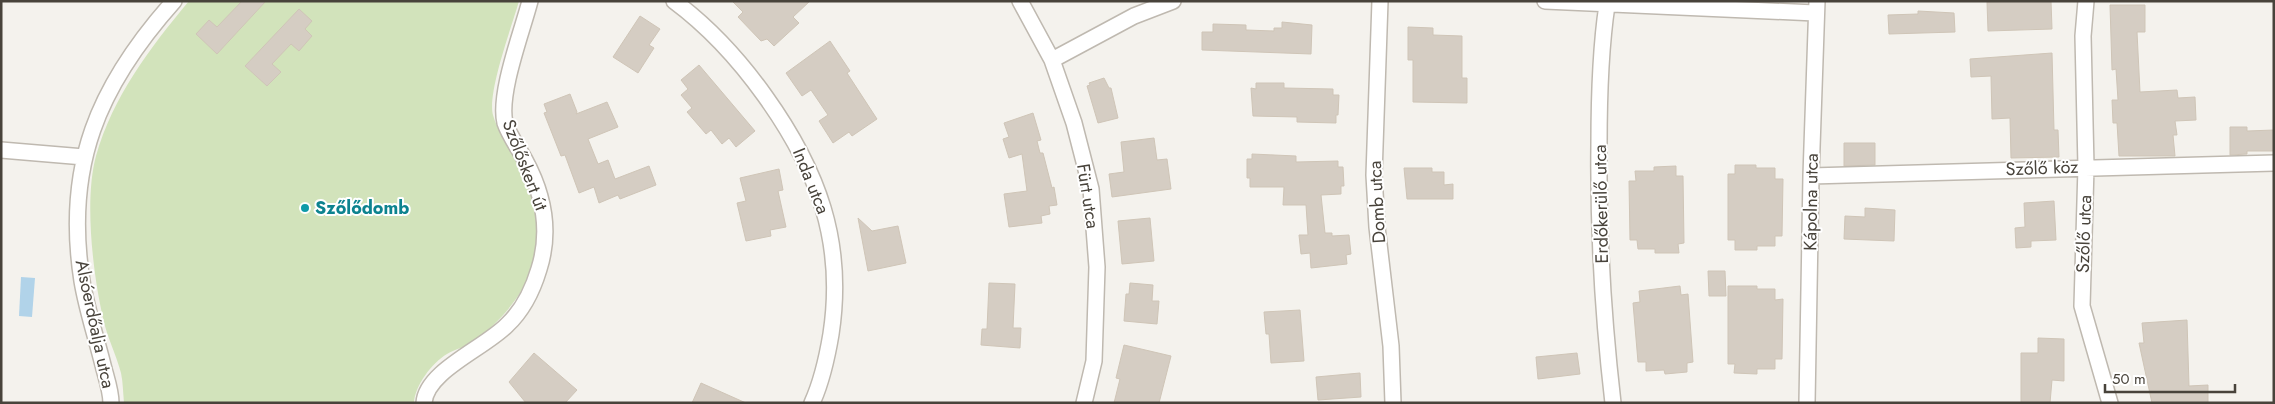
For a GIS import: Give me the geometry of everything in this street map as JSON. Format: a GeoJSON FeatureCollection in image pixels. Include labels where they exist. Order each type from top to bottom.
{"type":"FeatureCollection","features":[{"type":"Feature","properties":{"kind":"street","name":"Alsóerdőalja utca"},"geometry":{"type":"LineString","coordinates":[[111,403],[82,282],[77,225],[84,157],[97,114],[120,70],[149,29],[174,1]]}},
{"type":"Feature","properties":{"kind":"street","name":"Szőlőskert út"},"geometry":{"type":"LineString","coordinates":[[424,403],[424,396],[432,382],[440,374],[490,342],[509,324],[530,291],[544,249],[545,222],[542,200],[533,175],[506,124],[504,98],[530,1]]}},
{"type":"Feature","properties":{"kind":"street","name":"Inda utca"},"geometry":{"type":"LineString","coordinates":[[674,1],[705,28],[746,69],[786,125],[807,162],[822,202],[831,238],[834,267],[834,316],[827,360],[812,403]]}},
{"type":"Feature","properties":{"kind":"street","name":"Fürt utca"},"geometry":{"type":"LineString","coordinates":[[1020,1],[1052,60],[1074,123],[1091,189],[1098,267],[1094,361],[1084,403]]}},
{"type":"Feature","properties":{"kind":"street"},"geometry":{"type":"LineString","coordinates":[[1052,60],[1134,16],[1173,1]]}},
{"type":"Feature","properties":{"kind":"street","name":"Domb utca"},"geometry":{"type":"LineString","coordinates":[[1380,1],[1374,175],[1377,227],[1391,346],[1393,403]]}},
{"type":"Feature","properties":{"kind":"street"},"geometry":{"type":"LineString","coordinates":[[1545,1],[1607,5],[1816,7]]}},
{"type":"Feature","properties":{"kind":"street","name":"Szőlő utca"},"geometry":{"type":"LineString","coordinates":[[2086,1],[2083,36],[2086,167],[2082,306],[2110,403]]}},
{"type":"Feature","properties":{"kind":"street","name":"Erdőkerülő utca"},"geometry":{"type":"LineString","coordinates":[[1607,5],[1602,39],[1598,200],[1602,279],[1613,403]]}},
{"type":"Feature","properties":{"kind":"street","name":"Kápolna utca"},"geometry":{"type":"LineString","coordinates":[[1807,403],[1816,7]]}},
{"type":"Feature","properties":{"kind":"street"},"geometry":{"type":"LineString","coordinates":[[1,150],[84,157]]}},
{"type":"Feature","properties":{"kind":"street","name":"Szőlő köz"},"geometry":{"type":"LineString","coordinates":[[1811,176],[2274,163]]}},
{"type":"Feature","properties":{"kind":"green space"},"geometry":{"type":"Polygon","coordinates":[[[189,1],[519,1],[497,76],[492,105],[496,123],[525,175],[533,197],[537,233],[535,256],[523,288],[509,308],[474,341],[447,354],[430,369],[417,389],[414,403],[124,403],[121,373],[105,325],[93,259],[90,215],[92,174],[103,134],[123,93],[147,55],[189,1]]]}},
{"type":"Feature","properties":{"kind":"water"},"geometry":{"type":"Polygon","coordinates":[[[21,277],[35,278],[32,317],[19,316],[21,277]]]}},
{"type":"Feature","properties":{"kind":"building"},"geometry":{"type":"Polygon","coordinates":[[[242,1],[266,1],[217,54],[196,34],[209,20],[217,27],[242,1]]]}},
{"type":"Feature","properties":{"kind":"building"},"geometry":{"type":"Polygon","coordinates":[[[732,1],[810,1],[793,17],[799,23],[774,46],[767,39],[761,41],[738,17],[743,12],[732,1]]]}},
{"type":"Feature","properties":{"kind":"building"},"geometry":{"type":"Polygon","coordinates":[[[2051,1],[2052,29],[1988,31],[1987,2],[2051,1]]]}},
{"type":"Feature","properties":{"kind":"building"},"geometry":{"type":"Polygon","coordinates":[[[2110,5],[2145,5],[2145,32],[2137,32],[2140,92],[2177,90],[2178,98],[2195,97],[2196,120],[2175,121],[2177,135],[2173,135],[2175,156],[2119,156],[2117,123],[2113,123],[2112,100],[2118,100],[2116,69],[2112,70],[2110,5]]]}},
{"type":"Feature","properties":{"kind":"building"},"geometry":{"type":"Polygon","coordinates":[[[299,9],[312,21],[305,29],[312,36],[299,51],[291,44],[272,64],[281,72],[267,86],[245,66],[299,9]]]}},
{"type":"Feature","properties":{"kind":"building"},"geometry":{"type":"Polygon","coordinates":[[[1918,11],[1954,13],[1955,32],[1889,34],[1888,15],[1918,14],[1918,11]]]}},
{"type":"Feature","properties":{"kind":"building"},"geometry":{"type":"Polygon","coordinates":[[[640,16],[660,29],[649,45],[654,48],[638,73],[613,57],[640,16]]]}},
{"type":"Feature","properties":{"kind":"building"},"geometry":{"type":"Polygon","coordinates":[[[1282,22],[1312,25],[1311,54],[1202,50],[1202,32],[1213,32],[1213,24],[1246,25],[1246,30],[1274,31],[1274,28],[1282,28],[1282,22]]]}},
{"type":"Feature","properties":{"kind":"building"},"geometry":{"type":"Polygon","coordinates":[[[1408,27],[1433,28],[1433,35],[1462,36],[1462,78],[1467,78],[1467,103],[1413,102],[1413,60],[1408,60],[1408,27]]]}},
{"type":"Feature","properties":{"kind":"building"},"geometry":{"type":"Polygon","coordinates":[[[830,41],[850,71],[847,73],[877,119],[852,136],[849,132],[833,143],[819,121],[828,115],[811,90],[802,96],[786,73],[830,41]]]}},
{"type":"Feature","properties":{"kind":"building"},"geometry":{"type":"Polygon","coordinates":[[[2052,53],[2054,130],[2058,130],[2059,157],[2011,158],[2010,118],[1992,119],[1991,76],[1971,77],[1970,59],[2052,53]]]}},
{"type":"Feature","properties":{"kind":"building"},"geometry":{"type":"Polygon","coordinates":[[[699,65],[755,131],[736,147],[729,138],[722,144],[711,130],[706,134],[687,112],[692,108],[681,95],[688,89],[681,80],[699,65]]]}},
{"type":"Feature","properties":{"kind":"building"},"geometry":{"type":"Polygon","coordinates":[[[1104,78],[1109,88],[1111,88],[1118,118],[1098,123],[1087,86],[1090,85],[1089,83],[1104,78]]]}},
{"type":"Feature","properties":{"kind":"building"},"geometry":{"type":"Polygon","coordinates":[[[1256,83],[1284,83],[1284,88],[1333,89],[1333,95],[1339,95],[1336,123],[1297,122],[1297,117],[1253,116],[1251,88],[1256,89],[1256,83]]]}},
{"type":"Feature","properties":{"kind":"building"},"geometry":{"type":"Polygon","coordinates":[[[570,94],[577,112],[576,114],[607,102],[618,127],[588,139],[598,164],[608,160],[615,179],[649,166],[656,185],[620,199],[618,195],[599,203],[594,187],[579,193],[565,155],[561,156],[544,113],[547,112],[544,104],[570,94]]]}},
{"type":"Feature","properties":{"kind":"building"},"geometry":{"type":"Polygon","coordinates":[[[1033,113],[1041,140],[1037,141],[1040,153],[1043,153],[1052,188],[1054,187],[1057,205],[1049,206],[1050,214],[1041,216],[1042,223],[1009,227],[1004,194],[1027,191],[1022,154],[1009,158],[1003,139],[1009,137],[1004,123],[1033,113]]]}},
{"type":"Feature","properties":{"kind":"building"},"geometry":{"type":"Polygon","coordinates":[[[2230,127],[2247,127],[2247,131],[2274,130],[2274,151],[2247,151],[2247,154],[2230,155],[2230,127]]]}},
{"type":"Feature","properties":{"kind":"building"},"geometry":{"type":"Polygon","coordinates":[[[1154,138],[1157,160],[1167,159],[1171,189],[1112,197],[1109,174],[1124,172],[1121,142],[1154,138]]]}},
{"type":"Feature","properties":{"kind":"building"},"geometry":{"type":"Polygon","coordinates":[[[1844,143],[1875,143],[1875,165],[1844,166],[1844,143]]]}},
{"type":"Feature","properties":{"kind":"building"},"geometry":{"type":"Polygon","coordinates":[[[1252,154],[1296,156],[1296,162],[1338,161],[1338,167],[1343,167],[1344,186],[1341,186],[1341,194],[1321,195],[1325,233],[1332,233],[1332,236],[1349,235],[1351,254],[1346,255],[1347,264],[1311,268],[1310,253],[1301,254],[1299,235],[1308,235],[1306,205],[1283,205],[1284,187],[1250,187],[1250,178],[1247,178],[1247,159],[1252,159],[1252,154]]]}},
{"type":"Feature","properties":{"kind":"building"},"geometry":{"type":"Polygon","coordinates":[[[1735,165],[1756,165],[1756,168],[1775,168],[1775,179],[1783,179],[1782,236],[1775,236],[1775,246],[1757,246],[1757,250],[1735,250],[1735,240],[1728,240],[1728,174],[1735,174],[1735,165]]]}},
{"type":"Feature","properties":{"kind":"building"},"geometry":{"type":"Polygon","coordinates":[[[1676,166],[1676,176],[1683,176],[1684,243],[1678,244],[1679,253],[1655,253],[1655,249],[1638,249],[1637,240],[1630,240],[1629,181],[1636,181],[1635,171],[1654,171],[1654,167],[1676,166]]]}},
{"type":"Feature","properties":{"kind":"building"},"geometry":{"type":"Polygon","coordinates":[[[1404,168],[1432,168],[1432,172],[1444,172],[1444,185],[1453,184],[1453,199],[1407,199],[1404,168]]]}},
{"type":"Feature","properties":{"kind":"building"},"geometry":{"type":"Polygon","coordinates":[[[779,169],[783,190],[778,191],[786,227],[770,230],[771,236],[746,241],[737,203],[746,201],[740,178],[779,169]]]}},
{"type":"Feature","properties":{"kind":"building"},"geometry":{"type":"Polygon","coordinates":[[[2054,201],[2056,240],[2031,241],[2031,247],[2016,248],[2015,228],[2025,227],[2024,203],[2054,201]]]}},
{"type":"Feature","properties":{"kind":"building"},"geometry":{"type":"Polygon","coordinates":[[[1865,208],[1895,210],[1894,241],[1844,239],[1845,216],[1865,217],[1865,208]]]}},
{"type":"Feature","properties":{"kind":"building"},"geometry":{"type":"Polygon","coordinates":[[[858,218],[872,231],[898,226],[906,263],[868,271],[858,218]]]}},
{"type":"Feature","properties":{"kind":"building"},"geometry":{"type":"Polygon","coordinates":[[[1150,218],[1154,261],[1122,264],[1118,221],[1150,218]]]}},
{"type":"Feature","properties":{"kind":"building"},"geometry":{"type":"Polygon","coordinates":[[[1708,271],[1725,271],[1726,296],[1709,296],[1708,271]]]}},
{"type":"Feature","properties":{"kind":"building"},"geometry":{"type":"Polygon","coordinates":[[[989,283],[1015,284],[1013,328],[1021,328],[1020,348],[981,345],[982,329],[987,329],[989,283]]]}},
{"type":"Feature","properties":{"kind":"building"},"geometry":{"type":"Polygon","coordinates":[[[1130,283],[1153,285],[1152,301],[1159,301],[1157,324],[1124,321],[1126,294],[1129,294],[1130,283]]]}},
{"type":"Feature","properties":{"kind":"building"},"geometry":{"type":"Polygon","coordinates":[[[1680,286],[1681,295],[1688,294],[1693,362],[1687,363],[1687,372],[1665,374],[1664,370],[1646,371],[1646,362],[1638,362],[1633,303],[1640,302],[1639,291],[1680,286]]]}},
{"type":"Feature","properties":{"kind":"building"},"geometry":{"type":"Polygon","coordinates":[[[1728,286],[1757,286],[1757,289],[1775,289],[1775,300],[1783,299],[1782,359],[1775,359],[1775,369],[1757,369],[1757,374],[1734,373],[1735,364],[1728,364],[1728,286]]]}},
{"type":"Feature","properties":{"kind":"building"},"geometry":{"type":"Polygon","coordinates":[[[1300,310],[1304,361],[1271,363],[1269,334],[1266,334],[1264,312],[1300,310]]]}},
{"type":"Feature","properties":{"kind":"building"},"geometry":{"type":"Polygon","coordinates":[[[2187,320],[2189,386],[2208,385],[2208,403],[2152,403],[2139,343],[2144,343],[2142,323],[2187,320]]]}},
{"type":"Feature","properties":{"kind":"building"},"geometry":{"type":"Polygon","coordinates":[[[2038,338],[2064,339],[2064,381],[2052,380],[2050,403],[2021,403],[2021,353],[2038,353],[2038,338]]]}},
{"type":"Feature","properties":{"kind":"building"},"geometry":{"type":"Polygon","coordinates":[[[1124,345],[1171,356],[1159,403],[1114,403],[1120,379],[1116,378],[1124,345]]]}},
{"type":"Feature","properties":{"kind":"building"},"geometry":{"type":"Polygon","coordinates":[[[534,353],[577,390],[565,403],[526,403],[509,382],[534,353]]]}},
{"type":"Feature","properties":{"kind":"building"},"geometry":{"type":"Polygon","coordinates":[[[1577,353],[1580,374],[1538,379],[1536,357],[1577,353]]]}},
{"type":"Feature","properties":{"kind":"building"},"geometry":{"type":"Polygon","coordinates":[[[1360,373],[1361,397],[1318,400],[1316,377],[1360,373]]]}},
{"type":"Feature","properties":{"kind":"building"},"geometry":{"type":"Polygon","coordinates":[[[701,383],[746,403],[692,403],[701,383]]]}},
{"type":"Feature","properties":{"kind":"place","name":"Szőlődomb"},"geometry":{"type":"Point","coordinates":[305,208]}}]}
